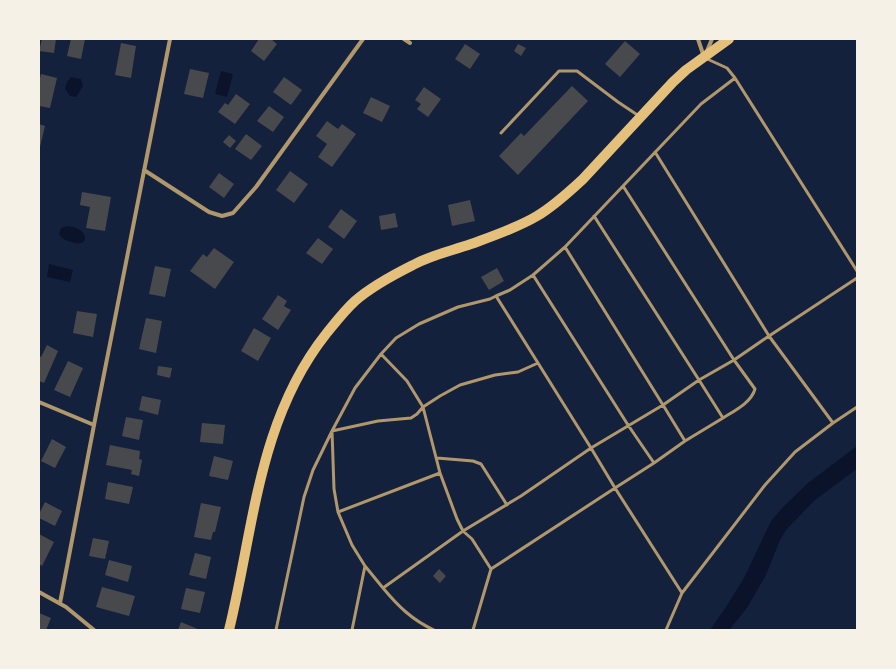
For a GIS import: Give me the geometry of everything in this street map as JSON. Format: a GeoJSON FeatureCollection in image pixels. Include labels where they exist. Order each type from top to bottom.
{"type":"FeatureCollection","features":[{"type":"Feature","properties":{"kind":"main road"},"geometry":{"type":"LineString","coordinates":[[229,630],[256,496],[273,434],[291,390],[303,367],[316,347],[330,330],[355,301],[395,274],[432,256],[496,234],[538,216],[583,179],[639,116],[673,82],[729,39]]}},
{"type":"Feature","properties":{"kind":"street"},"geometry":{"type":"LineString","coordinates":[[60,603],[170,39]]}},
{"type":"Feature","properties":{"kind":"street"},"geometry":{"type":"LineString","coordinates":[[144,170],[209,212],[222,216],[232,213],[256,187],[363,39]]}},
{"type":"Feature","properties":{"kind":"street"},"geometry":{"type":"LineString","coordinates":[[404,39],[410,43]]}},
{"type":"Feature","properties":{"kind":"street"},"geometry":{"type":"LineString","coordinates":[[698,39],[704,58]]}},
{"type":"Feature","properties":{"kind":"street"},"geometry":{"type":"LineString","coordinates":[[704,58],[712,39]]}},
{"type":"Feature","properties":{"kind":"street"},"geometry":{"type":"LineString","coordinates":[[39,402],[94,425]]}},
{"type":"Feature","properties":{"kind":"street"},"geometry":{"type":"LineString","coordinates":[[39,592],[60,603],[94,630]]}},
{"type":"Feature","properties":{"kind":"lane"},"geometry":{"type":"LineString","coordinates":[[704,58],[727,68],[735,78],[857,271]]}},
{"type":"Feature","properties":{"kind":"lane"},"geometry":{"type":"LineString","coordinates":[[501,133],[559,71],[577,71],[639,116]]}},
{"type":"Feature","properties":{"kind":"lane"},"geometry":{"type":"LineString","coordinates":[[276,630],[299,516],[313,470],[355,388],[380,354],[396,338],[418,324],[458,307],[490,299],[510,290],[533,275],[565,247],[701,104],[735,78]]}},
{"type":"Feature","properties":{"kind":"lane"},"geometry":{"type":"LineString","coordinates":[[655,152],[769,336],[833,423]]}},
{"type":"Feature","properties":{"kind":"lane"},"geometry":{"type":"LineString","coordinates":[[473,630],[491,569],[654,463],[685,441],[740,407],[753,395],[755,390],[734,360],[623,186]]}},
{"type":"Feature","properties":{"kind":"lane"},"geometry":{"type":"LineString","coordinates":[[594,216],[722,418]]}},
{"type":"Feature","properties":{"kind":"lane"},"geometry":{"type":"LineString","coordinates":[[565,247],[685,441]]}},
{"type":"Feature","properties":{"kind":"lane"},"geometry":{"type":"LineString","coordinates":[[533,275],[628,425],[654,463]]}},
{"type":"Feature","properties":{"kind":"lane"},"geometry":{"type":"LineString","coordinates":[[383,588],[463,531],[506,505],[591,448],[663,405],[699,380],[734,360],[857,278]]}},
{"type":"Feature","properties":{"kind":"lane"},"geometry":{"type":"LineString","coordinates":[[496,296],[682,593]]}},
{"type":"Feature","properties":{"kind":"lane"},"geometry":{"type":"LineString","coordinates":[[380,354],[407,382],[423,407],[440,473],[457,519],[463,531],[472,539],[491,569]]}},
{"type":"Feature","properties":{"kind":"lane"},"geometry":{"type":"LineString","coordinates":[[332,431],[378,421],[411,418],[423,407],[460,385],[495,375],[518,372],[538,364]]}},
{"type":"Feature","properties":{"kind":"lane"},"geometry":{"type":"LineString","coordinates":[[666,630],[682,593],[765,485],[795,452],[857,407]]}},
{"type":"Feature","properties":{"kind":"lane"},"geometry":{"type":"LineString","coordinates":[[332,431],[334,489],[338,512],[352,545],[365,566],[397,605],[411,617],[434,630]]}},
{"type":"Feature","properties":{"kind":"lane"},"geometry":{"type":"LineString","coordinates":[[437,458],[473,461],[481,464],[506,505]]}},
{"type":"Feature","properties":{"kind":"lane"},"geometry":{"type":"LineString","coordinates":[[338,512],[440,473]]}},
{"type":"Feature","properties":{"kind":"lane"},"geometry":{"type":"LineString","coordinates":[[352,630],[365,566]]}},
{"type":"Feature","properties":{"kind":"water"},"geometry":{"type":"Polygon","coordinates":[[[221,71],[233,74],[227,97],[215,94],[221,71]]]}},
{"type":"Feature","properties":{"kind":"water"},"geometry":{"type":"Polygon","coordinates":[[[71,77],[81,79],[83,86],[76,97],[70,96],[65,89],[67,82],[71,77]]]}},
{"type":"Feature","properties":{"kind":"water"},"geometry":{"type":"Polygon","coordinates":[[[67,226],[75,227],[81,230],[84,234],[84,241],[81,243],[76,243],[61,237],[59,234],[61,228],[67,226]]]}},
{"type":"Feature","properties":{"kind":"water"},"geometry":{"type":"Polygon","coordinates":[[[49,264],[73,270],[70,282],[47,277],[49,264]]]}},
{"type":"Feature","properties":{"kind":"water"},"geometry":{"type":"Polygon","coordinates":[[[857,446],[857,469],[815,500],[786,530],[780,540],[766,575],[747,608],[729,630],[710,630],[744,578],[771,521],[808,483],[857,446]]]}},
{"type":"Feature","properties":{"kind":"building"},"geometry":{"type":"Polygon","coordinates":[[[42,39],[56,39],[54,53],[39,51],[42,39]]]}},
{"type":"Feature","properties":{"kind":"building"},"geometry":{"type":"Polygon","coordinates":[[[71,39],[85,39],[81,59],[67,56],[71,39]]]}},
{"type":"Feature","properties":{"kind":"building"},"geometry":{"type":"Polygon","coordinates":[[[259,39],[271,39],[277,44],[264,61],[251,51],[259,39]]]}},
{"type":"Feature","properties":{"kind":"building"},"geometry":{"type":"Polygon","coordinates":[[[625,41],[640,54],[620,77],[605,64],[625,41]]]}},
{"type":"Feature","properties":{"kind":"building"},"geometry":{"type":"Polygon","coordinates":[[[121,43],[136,46],[131,78],[115,75],[121,43]]]}},
{"type":"Feature","properties":{"kind":"building"},"geometry":{"type":"Polygon","coordinates":[[[465,44],[480,54],[470,69],[455,59],[465,44]]]}},
{"type":"Feature","properties":{"kind":"building"},"geometry":{"type":"Polygon","coordinates":[[[518,44],[526,48],[521,56],[514,51],[518,44]]]}},
{"type":"Feature","properties":{"kind":"building"},"geometry":{"type":"Polygon","coordinates":[[[190,69],[209,73],[203,98],[184,94],[190,69]]]}},
{"type":"Feature","properties":{"kind":"building"},"geometry":{"type":"Polygon","coordinates":[[[41,74],[57,78],[50,108],[39,106],[39,82],[41,74]]]}},
{"type":"Feature","properties":{"kind":"building"},"geometry":{"type":"Polygon","coordinates":[[[284,77],[302,90],[291,105],[273,92],[284,77]]]}},
{"type":"Feature","properties":{"kind":"building"},"geometry":{"type":"Polygon","coordinates":[[[572,86],[588,101],[518,175],[499,156],[521,133],[524,136],[572,86]]]}},
{"type":"Feature","properties":{"kind":"building"},"geometry":{"type":"Polygon","coordinates":[[[424,87],[441,99],[428,117],[417,109],[421,104],[415,100],[424,87]]]}},
{"type":"Feature","properties":{"kind":"building"},"geometry":{"type":"Polygon","coordinates":[[[236,94],[250,104],[235,124],[218,112],[225,103],[228,105],[236,94]]]}},
{"type":"Feature","properties":{"kind":"building"},"geometry":{"type":"Polygon","coordinates":[[[371,97],[390,106],[382,122],[363,113],[371,97]]]}},
{"type":"Feature","properties":{"kind":"building"},"geometry":{"type":"Polygon","coordinates":[[[269,106],[284,117],[273,132],[257,121],[269,106]]]}},
{"type":"Feature","properties":{"kind":"building"},"geometry":{"type":"Polygon","coordinates":[[[327,121],[338,129],[342,124],[356,134],[332,167],[318,157],[327,144],[316,136],[327,121]]]}},
{"type":"Feature","properties":{"kind":"building"},"geometry":{"type":"Polygon","coordinates":[[[39,124],[45,126],[40,147],[39,147],[39,124]]]}},
{"type":"Feature","properties":{"kind":"building"},"geometry":{"type":"Polygon","coordinates":[[[246,134],[262,146],[251,160],[235,149],[246,134]]]}},
{"type":"Feature","properties":{"kind":"building"},"geometry":{"type":"Polygon","coordinates":[[[229,135],[236,141],[230,148],[223,142],[229,135]]]}},
{"type":"Feature","properties":{"kind":"building"},"geometry":{"type":"Polygon","coordinates":[[[290,171],[308,184],[294,203],[276,190],[290,171]]]}},
{"type":"Feature","properties":{"kind":"building"},"geometry":{"type":"Polygon","coordinates":[[[219,173],[234,184],[224,198],[209,187],[219,173]]]}},
{"type":"Feature","properties":{"kind":"building"},"geometry":{"type":"Polygon","coordinates":[[[82,192],[111,197],[105,231],[86,228],[90,207],[80,205],[82,192]]]}},
{"type":"Feature","properties":{"kind":"building"},"geometry":{"type":"Polygon","coordinates":[[[470,200],[475,221],[452,226],[448,205],[470,200]]]}},
{"type":"Feature","properties":{"kind":"building"},"geometry":{"type":"Polygon","coordinates":[[[341,209],[357,221],[344,239],[328,227],[341,209]]]}},
{"type":"Feature","properties":{"kind":"building"},"geometry":{"type":"Polygon","coordinates":[[[395,213],[398,227],[381,230],[379,216],[395,213]]]}},
{"type":"Feature","properties":{"kind":"building"},"geometry":{"type":"Polygon","coordinates":[[[318,238],[333,249],[322,264],[306,253],[318,238]]]}},
{"type":"Feature","properties":{"kind":"building"},"geometry":{"type":"Polygon","coordinates":[[[214,248],[234,262],[215,289],[190,271],[203,254],[207,257],[214,248]]]}},
{"type":"Feature","properties":{"kind":"building"},"geometry":{"type":"Polygon","coordinates":[[[155,266],[171,269],[165,297],[149,294],[155,266]]]}},
{"type":"Feature","properties":{"kind":"building"},"geometry":{"type":"Polygon","coordinates":[[[497,268],[504,281],[489,290],[481,277],[497,268]]]}},
{"type":"Feature","properties":{"kind":"building"},"geometry":{"type":"Polygon","coordinates":[[[278,295],[287,301],[284,306],[291,310],[278,330],[262,319],[278,295]]]}},
{"type":"Feature","properties":{"kind":"building"},"geometry":{"type":"Polygon","coordinates":[[[77,311],[97,314],[93,337],[73,333],[77,311]]]}},
{"type":"Feature","properties":{"kind":"building"},"geometry":{"type":"Polygon","coordinates":[[[146,318],[162,321],[156,353],[139,349],[146,318]]]}},
{"type":"Feature","properties":{"kind":"building"},"geometry":{"type":"Polygon","coordinates":[[[254,328],[271,338],[258,361],[241,351],[254,328]]]}},
{"type":"Feature","properties":{"kind":"building"},"geometry":{"type":"Polygon","coordinates":[[[47,345],[58,351],[44,383],[39,381],[39,356],[41,357],[47,345]]]}},
{"type":"Feature","properties":{"kind":"building"},"geometry":{"type":"Polygon","coordinates":[[[68,361],[83,368],[70,397],[54,390],[68,361]]]}},
{"type":"Feature","properties":{"kind":"building"},"geometry":{"type":"Polygon","coordinates":[[[158,366],[172,368],[170,378],[157,375],[158,366]]]}},
{"type":"Feature","properties":{"kind":"building"},"geometry":{"type":"Polygon","coordinates":[[[142,396],[161,400],[158,415],[139,410],[142,396]]]}},
{"type":"Feature","properties":{"kind":"building"},"geometry":{"type":"Polygon","coordinates":[[[126,417],[143,420],[139,440],[122,436],[126,417]]]}},
{"type":"Feature","properties":{"kind":"building"},"geometry":{"type":"Polygon","coordinates":[[[202,423],[225,425],[223,444],[200,442],[202,423]]]}},
{"type":"Feature","properties":{"kind":"building"},"geometry":{"type":"Polygon","coordinates":[[[52,439],[66,447],[55,468],[41,461],[52,439]]]}},
{"type":"Feature","properties":{"kind":"building"},"geometry":{"type":"Polygon","coordinates":[[[110,445],[140,451],[139,459],[142,460],[139,476],[131,474],[132,470],[106,465],[110,445]]]}},
{"type":"Feature","properties":{"kind":"building"},"geometry":{"type":"Polygon","coordinates":[[[214,456],[233,461],[228,480],[209,476],[214,456]]]}},
{"type":"Feature","properties":{"kind":"building"},"geometry":{"type":"Polygon","coordinates":[[[108,482],[133,487],[129,504],[105,499],[108,482]]]}},
{"type":"Feature","properties":{"kind":"building"},"geometry":{"type":"Polygon","coordinates":[[[45,502],[62,511],[55,526],[39,518],[39,514],[45,502]]]}},
{"type":"Feature","properties":{"kind":"building"},"geometry":{"type":"Polygon","coordinates":[[[201,503],[221,507],[215,532],[213,532],[211,540],[194,537],[201,503]]]}},
{"type":"Feature","properties":{"kind":"building"},"geometry":{"type":"Polygon","coordinates":[[[39,534],[54,542],[42,566],[39,564],[39,534]]]}},
{"type":"Feature","properties":{"kind":"building"},"geometry":{"type":"Polygon","coordinates":[[[93,538],[109,541],[105,559],[89,556],[93,538]]]}},
{"type":"Feature","properties":{"kind":"building"},"geometry":{"type":"Polygon","coordinates":[[[195,553],[211,557],[206,579],[189,575],[195,553]]]}},
{"type":"Feature","properties":{"kind":"building"},"geometry":{"type":"Polygon","coordinates":[[[109,560],[132,566],[128,582],[105,575],[109,560]]]}},
{"type":"Feature","properties":{"kind":"building"},"geometry":{"type":"Polygon","coordinates":[[[439,569],[446,576],[440,583],[433,576],[439,569]]]}},
{"type":"Feature","properties":{"kind":"building"},"geometry":{"type":"Polygon","coordinates":[[[102,587],[135,596],[129,616],[96,607],[102,587]]]}},
{"type":"Feature","properties":{"kind":"building"},"geometry":{"type":"Polygon","coordinates":[[[186,588],[205,592],[200,613],[181,609],[186,588]]]}},
{"type":"Feature","properties":{"kind":"building"},"geometry":{"type":"Polygon","coordinates":[[[39,613],[51,618],[46,630],[39,630],[39,613]]]}},
{"type":"Feature","properties":{"kind":"building"},"geometry":{"type":"Polygon","coordinates":[[[181,622],[200,630],[178,630],[181,622]]]}}]}
